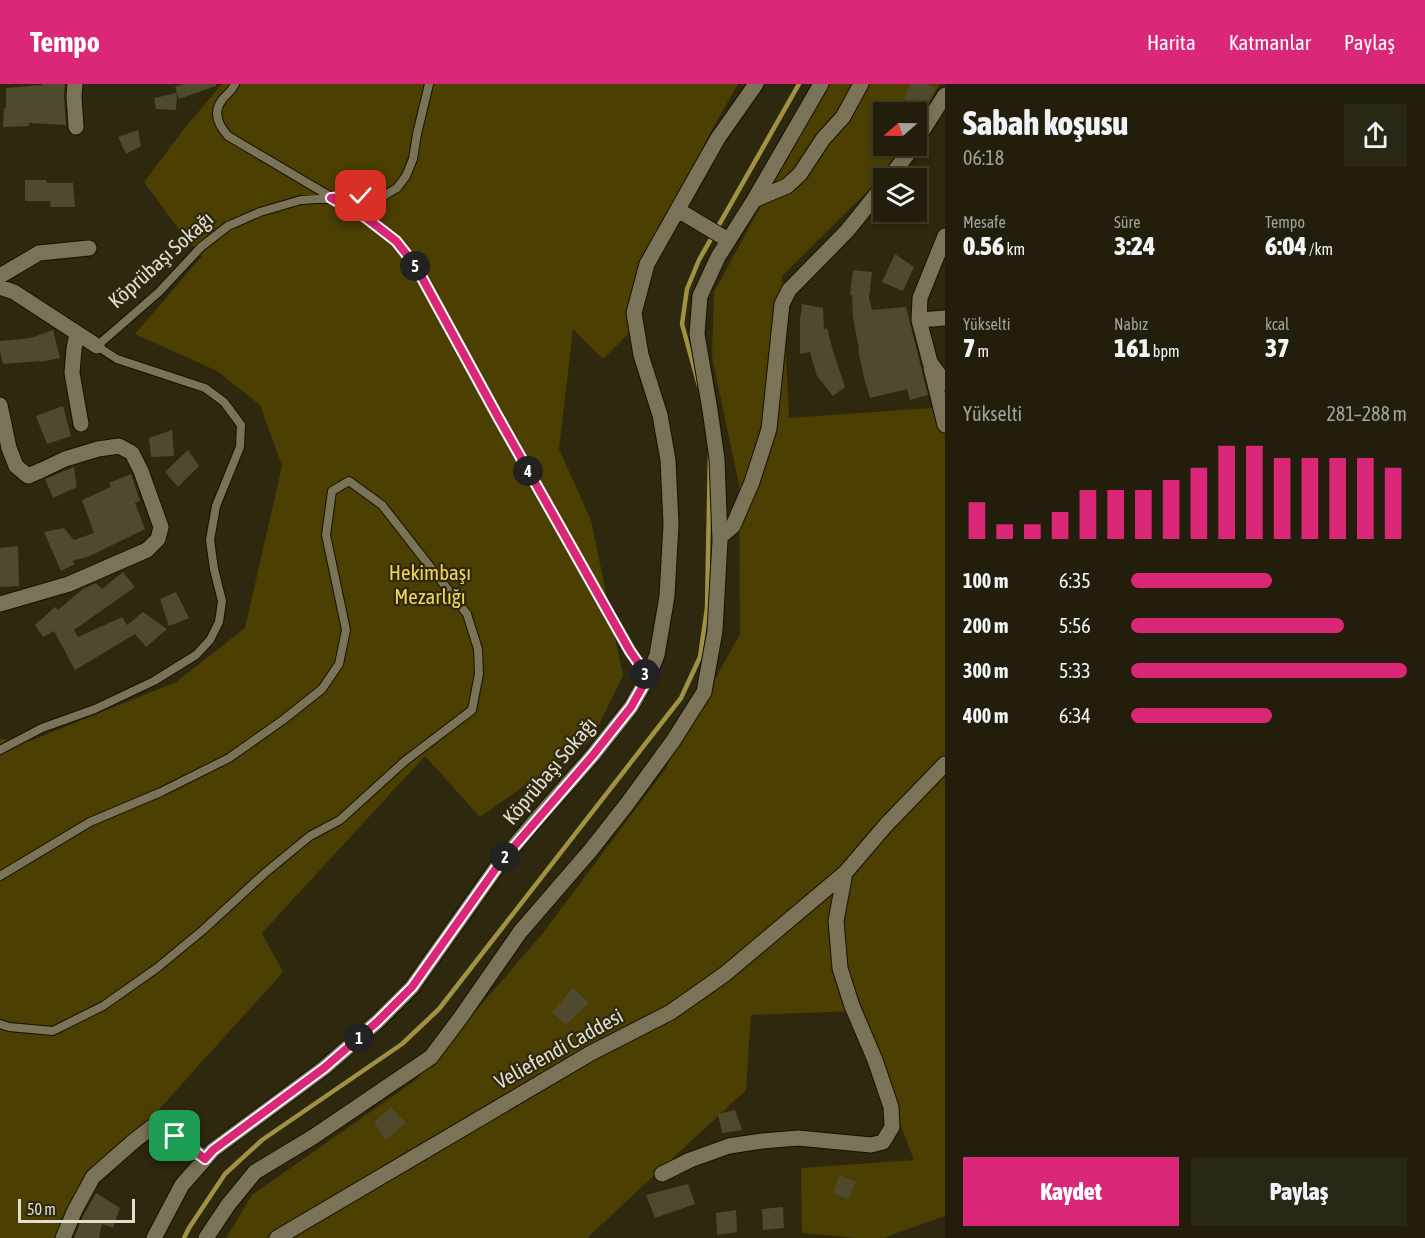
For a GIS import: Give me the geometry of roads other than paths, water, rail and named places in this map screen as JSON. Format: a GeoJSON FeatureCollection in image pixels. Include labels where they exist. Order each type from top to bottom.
{"type":"FeatureCollection","features":[{"type":"Feature","properties":{"kind":"street"},"geometry":{"type":"LineString","coordinates":[[75,84],[76,127]]}},
{"type":"Feature","properties":{"kind":"street","name":"Köprübaşı Sokağı"},"geometry":{"type":"LineString","coordinates":[[154,1238],[182,1185],[213,1150],[324,1068],[377,1022],[412,987],[499,864],[593,755],[631,707],[648,677],[657,655],[667,596],[671,524],[668,460],[660,415],[641,355],[634,313],[647,264],[684,214],[718,138],[756,84]]}},
{"type":"Feature","properties":{"kind":"street"},"geometry":{"type":"LineString","coordinates":[[206,1238],[228,1205],[255,1172],[313,1137],[431,1057],[520,932],[590,851],[674,741],[704,692],[715,631],[720,537],[717,459],[711,410],[697,334],[700,296],[724,238],[754,200],[821,84]]}},
{"type":"Feature","properties":{"kind":"street"},"geometry":{"type":"LineString","coordinates":[[754,200],[787,186],[800,174],[823,139],[843,117],[861,84]]}},
{"type":"Feature","properties":{"kind":"street"},"geometry":{"type":"LineString","coordinates":[[927,124],[945,95]]}},
{"type":"Feature","properties":{"kind":"street"},"geometry":{"type":"LineString","coordinates":[[897,168],[906,156]]}},
{"type":"Feature","properties":{"kind":"street"},"geometry":{"type":"LineString","coordinates":[[720,537],[734,526],[752,482],[768,429],[782,304],[789,290],[847,231],[873,199]]}},
{"type":"Feature","properties":{"kind":"street"},"geometry":{"type":"LineString","coordinates":[[684,214],[724,238]]}},
{"type":"Feature","properties":{"kind":"street"},"geometry":{"type":"LineString","coordinates":[[945,236],[920,298],[919,320],[945,425]]}},
{"type":"Feature","properties":{"kind":"street"},"geometry":{"type":"LineString","coordinates":[[0,276],[39,253],[89,248]]}},
{"type":"Feature","properties":{"kind":"street"},"geometry":{"type":"LineString","coordinates":[[0,286],[14,292],[97,346]]}},
{"type":"Feature","properties":{"kind":"street"},"geometry":{"type":"LineString","coordinates":[[919,320],[945,318]]}},
{"type":"Feature","properties":{"kind":"street"},"geometry":{"type":"LineString","coordinates":[[77,333],[72,372],[81,424]]}},
{"type":"Feature","properties":{"kind":"street"},"geometry":{"type":"LineString","coordinates":[[930,362],[945,383]]}},
{"type":"Feature","properties":{"kind":"street"},"geometry":{"type":"LineString","coordinates":[[0,405],[9,448],[16,466],[28,476],[64,459],[98,449],[119,446],[132,453],[141,471],[161,527],[158,538],[147,550],[69,584],[0,604]]}},
{"type":"Feature","properties":{"kind":"street","name":"Veliefendi Caddesi"},"geometry":{"type":"LineString","coordinates":[[277,1238],[591,1053],[671,1012],[725,974],[845,873],[886,825],[945,764]]}},
{"type":"Feature","properties":{"kind":"street","name":"Veliefendi Caddesi"},"geometry":{"type":"LineString","coordinates":[[662,1174],[690,1160],[729,1146],[762,1141],[798,1138],[871,1145],[883,1142],[892,1127],[891,1107],[875,1060],[852,1006],[840,968],[836,921],[845,873]]}},
{"type":"Feature","properties":{"kind":"street"},"geometry":{"type":"LineString","coordinates":[[63,1238],[93,1177],[152,1127],[175,1136],[205,1159]]}},
{"type":"Feature","properties":{"kind":"lane"},"geometry":{"type":"LineString","coordinates":[[235,84],[232,91],[222,100],[217,117],[220,127],[228,136],[365,217],[396,241],[415,265],[630,651],[648,677]]}},
{"type":"Feature","properties":{"kind":"lane","name":"Köprübaşı Sokağı"},"geometry":{"type":"LineString","coordinates":[[97,346],[159,292],[201,247],[228,226],[260,212],[301,200],[385,195],[397,188],[406,176],[412,159],[429,84]]}},
{"type":"Feature","properties":{"kind":"lane"},"geometry":{"type":"LineString","coordinates":[[0,750],[42,728],[95,709],[153,681],[196,655],[210,640],[219,622],[222,601],[210,540],[216,506],[240,447],[241,425],[224,402],[205,388],[117,359],[97,346]]}},
{"type":"Feature","properties":{"kind":"lane"},"geometry":{"type":"LineString","coordinates":[[0,876],[90,822],[161,792],[229,758],[322,689],[339,664],[346,630],[326,536],[332,491],[349,481],[382,505],[468,614],[478,649],[479,674],[472,710],[405,760],[340,820],[310,836],[157,968],[103,1006],[53,1031],[0,1024]]}},
{"type":"Feature","properties":{"kind":"waterway"},"geometry":{"type":"LineString","coordinates":[[699,386],[682,324],[687,289],[699,260],[799,84]]}},
{"type":"Feature","properties":{"kind":"waterway"},"geometry":{"type":"LineString","coordinates":[[184,1238],[225,1174],[262,1140],[402,1044],[439,1009],[681,698],[700,657],[707,608],[710,453]]}},
{"type":"Feature","properties":{"kind":"park label","name":"Hekimbaşı Mezarlığı"},"geometry":{"type":"Point","coordinates":[430,585]}}]}
